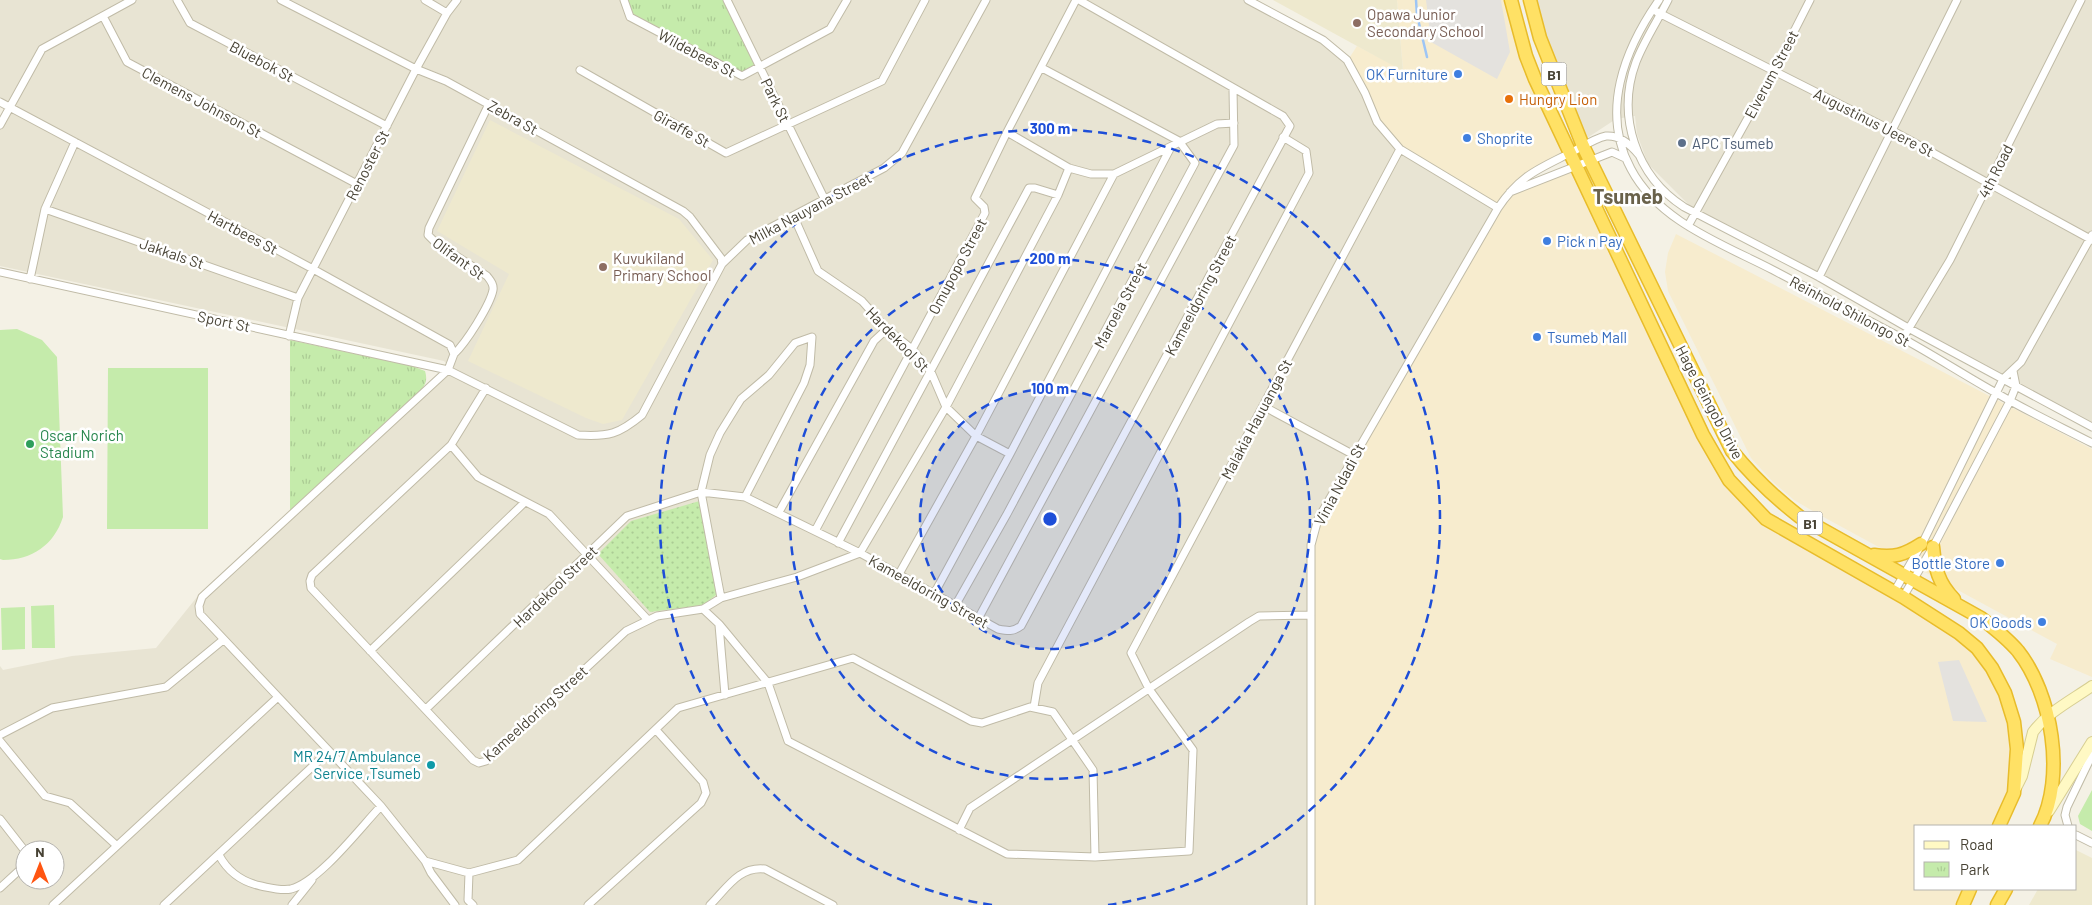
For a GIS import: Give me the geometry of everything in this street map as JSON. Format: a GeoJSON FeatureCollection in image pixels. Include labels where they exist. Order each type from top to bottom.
{"type":"FeatureCollection","features":[{"type":"Feature","properties":{"kind":"highway","name":"Hage Geingob Drive"},"geometry":{"type":"LineString","coordinates":[[1510,0],[1526,56],[1570,153],[1703,436],[1729,480],[1766,519],[1899,595],[1959,633],[1977,648],[1992,668],[2005,693],[2014,722],[2017,749],[2014,793],[1998,825]]}},
{"type":"Feature","properties":{"kind":"highway","name":"Hage Geingob Drive"},"geometry":{"type":"LineString","coordinates":[[1530,0],[1540,38],[1583,146],[1732,451],[1752,476],[1793,512],[1909,578],[1960,604],[2004,636],[2019,652],[2040,691],[2049,716],[2053,767],[2041,823]]}},
{"type":"Feature","properties":{"kind":"highway"},"geometry":{"type":"LineString","coordinates":[[1866,554],[1891,558],[1927,546],[1937,575],[1946,591],[1960,604]]}},
{"type":"Feature","properties":{"kind":"highway"},"geometry":{"type":"LineString","coordinates":[[1963,905],[1970,890]]}},
{"type":"Feature","properties":{"kind":"highway"},"geometry":{"type":"LineString","coordinates":[[1997,905],[2005,890]]}},
{"type":"Feature","properties":{"kind":"street"},"geometry":{"type":"LineString","coordinates":[[0,125],[42,49],[132,0]]}},
{"type":"Feature","properties":{"kind":"street","name":"Bluebok St"},"geometry":{"type":"LineString","coordinates":[[177,0],[190,24],[387,126]]}},
{"type":"Feature","properties":{"kind":"street","name":"Zebra St"},"geometry":{"type":"LineString","coordinates":[[281,0],[416,69],[446,81],[687,214],[721,258],[722,264]]}},
{"type":"Feature","properties":{"kind":"street"},"geometry":{"type":"LineString","coordinates":[[425,0],[447,13]]}},
{"type":"Feature","properties":{"kind":"street","name":"Renoster St"},"geometry":{"type":"LineString","coordinates":[[289,336],[298,298],[416,69],[447,13],[457,0]]}},
{"type":"Feature","properties":{"kind":"street","name":"Wildebees St"},"geometry":{"type":"LineString","coordinates":[[624,0],[630,17],[738,76],[760,68],[830,29],[847,0]]}},
{"type":"Feature","properties":{"kind":"street","name":"Park St"},"geometry":{"type":"LineString","coordinates":[[729,0],[825,200]]}},
{"type":"Feature","properties":{"kind":"street"},"geometry":{"type":"LineString","coordinates":[[788,125],[882,81],[925,0]]}},
{"type":"Feature","properties":{"kind":"street","name":"Milka Nauyana Street"},"geometry":{"type":"LineString","coordinates":[[448,370],[578,435],[598,437],[623,430],[642,415],[722,264],[747,240],[884,168],[902,152],[986,0]]}},
{"type":"Feature","properties":{"kind":"street","name":"Omupopo Street"},"geometry":{"type":"LineString","coordinates":[[815,531],[985,213],[984,207],[976,198],[1006,132],[1077,0]]}},
{"type":"Feature","properties":{"kind":"street","name":"Kameeldoring Street"},"geometry":{"type":"LineString","coordinates":[[486,388],[451,445],[312,575],[310,581],[311,588],[473,760],[479,763],[486,761],[626,630],[656,616],[703,609],[721,598],[797,577],[860,554],[998,629],[1010,632],[1021,626],[1230,241],[1290,126],[1287,120],[1077,0]]}},
{"type":"Feature","properties":{"kind":"street"},"geometry":{"type":"LineString","coordinates":[[1248,0],[1323,40],[1347,60],[1365,93],[1377,122],[1400,149],[1498,208]]}},
{"type":"Feature","properties":{"kind":"street"},"geometry":{"type":"LineString","coordinates":[[1583,146],[1606,136],[1614,129],[1620,77],[1627,57],[1652,9],[1659,0]]}},
{"type":"Feature","properties":{"kind":"street"},"geometry":{"type":"LineString","coordinates":[[1508,193],[1591,162],[1612,152],[1624,141],[1630,122],[1631,83],[1636,62],[1668,0]]}},
{"type":"Feature","properties":{"kind":"street","name":"Elverum Street"},"geometry":{"type":"LineString","coordinates":[[1688,226],[1774,71],[1810,0]]}},
{"type":"Feature","properties":{"kind":"street"},"geometry":{"type":"LineString","coordinates":[[1819,277],[1957,0]]}},
{"type":"Feature","properties":{"kind":"street","name":"4th Road"},"geometry":{"type":"LineString","coordinates":[[1903,338],[1910,330],[1950,260],[2081,0]]}},
{"type":"Feature","properties":{"kind":"street","name":"Augustinus Ueere St"},"geometry":{"type":"LineString","coordinates":[[1652,9],[1893,131],[1990,182],[2016,200],[2091,238]]}},
{"type":"Feature","properties":{"kind":"street","name":"Clemens Johnson St"},"geometry":{"type":"LineString","coordinates":[[103,16],[127,62],[357,184]]}},
{"type":"Feature","properties":{"kind":"street","name":"Maroela Street"},"geometry":{"type":"LineString","coordinates":[[955,606],[1007,514],[1196,163],[1179,141],[1042,68]]}},
{"type":"Feature","properties":{"kind":"street","name":"Giraffe St"},"geometry":{"type":"LineString","coordinates":[[580,70],[726,153],[788,125]]}},
{"type":"Feature","properties":{"kind":"street"},"geometry":{"type":"LineString","coordinates":[[978,619],[1234,145],[1233,90]]}},
{"type":"Feature","properties":{"kind":"street","name":"Hartbees St"},"geometry":{"type":"LineString","coordinates":[[0,102],[313,269],[450,345],[454,354]]}},
{"type":"Feature","properties":{"kind":"street","name":"Olifant St"},"geometry":{"type":"LineString","coordinates":[[454,354],[474,327],[493,290],[492,282],[487,276],[435,242],[428,235],[429,228],[489,104]]}},
{"type":"Feature","properties":{"kind":"street"},"geometry":{"type":"LineString","coordinates":[[1616,119],[1624,141]]}},
{"type":"Feature","properties":{"kind":"street"},"geometry":{"type":"LineString","coordinates":[[1006,132],[1069,168],[1091,174],[1114,174],[1171,147],[1179,141],[1222,122],[1234,123]]}},
{"type":"Feature","properties":{"kind":"street"},"geometry":{"type":"LineString","coordinates":[[1606,136],[1624,141]]}},
{"type":"Feature","properties":{"kind":"street"},"geometry":{"type":"LineString","coordinates":[[1034,708],[1038,683],[1309,173],[1306,151],[1283,137]]}},
{"type":"Feature","properties":{"kind":"street","name":"Reinhold Shilongo St"},"geometry":{"type":"LineString","coordinates":[[1624,141],[1638,155],[1656,184],[1669,197],[1819,277],[1910,330],[2092,427]]}},
{"type":"Feature","properties":{"kind":"street","name":"Reinhold Shilongo St"},"geometry":{"type":"LineString","coordinates":[[1624,141],[1625,158],[1640,184],[1653,199],[1688,226],[1903,338],[1997,394],[2092,443]]}},
{"type":"Feature","properties":{"kind":"street"},"geometry":{"type":"LineString","coordinates":[[30,279],[45,209],[75,142]]}},
{"type":"Feature","properties":{"kind":"street","name":"Vinia Ndadi St"},"geometry":{"type":"LineString","coordinates":[[1311,905],[1311,545],[1318,519],[1508,193],[1515,184],[1540,166],[1583,146]]}},
{"type":"Feature","properties":{"kind":"street"},"geometry":{"type":"LineString","coordinates":[[934,594],[1010,454],[1171,147]]}},
{"type":"Feature","properties":{"kind":"street","name":"Malakia Hauuanga St"},"geometry":{"type":"LineString","coordinates":[[1149,689],[1131,654],[1400,149]]}},
{"type":"Feature","properties":{"kind":"street"},"geometry":{"type":"LineString","coordinates":[[1612,152],[1625,158]]}},
{"type":"Feature","properties":{"kind":"street"},"geometry":{"type":"LineString","coordinates":[[701,492],[745,497],[779,512],[860,554],[946,407],[1058,196],[1069,168]]}},
{"type":"Feature","properties":{"kind":"street"},"geometry":{"type":"LineString","coordinates":[[899,574],[976,436],[1114,174]]}},
{"type":"Feature","properties":{"kind":"street"},"geometry":{"type":"LineString","coordinates":[[838,543],[1029,188],[1035,188],[1058,196]]}},
{"type":"Feature","properties":{"kind":"street","name":"Jakkals St"},"geometry":{"type":"LineString","coordinates":[[45,209],[298,298]]}},
{"type":"Feature","properties":{"kind":"street","name":"Hardekool St"},"geometry":{"type":"LineString","coordinates":[[794,216],[818,271],[862,301],[886,329],[913,350],[931,372],[946,407],[976,436],[1010,454]]}},
{"type":"Feature","properties":{"kind":"street"},"geometry":{"type":"LineString","coordinates":[[1899,595],[1927,546],[2003,379],[2021,362],[2091,238]]}},
{"type":"Feature","properties":{"kind":"street","name":"Sport St"},"geometry":{"type":"LineString","coordinates":[[0,272],[448,370]]}},
{"type":"Feature","properties":{"kind":"street"},"geometry":{"type":"LineString","coordinates":[[779,512],[874,341],[886,329]]}},
{"type":"Feature","properties":{"kind":"street"},"geometry":{"type":"LineString","coordinates":[[721,598],[701,492],[710,455],[720,433],[741,399],[769,375],[795,342],[812,336],[810,365],[804,383],[745,497]]}},
{"type":"Feature","properties":{"kind":"street"},"geometry":{"type":"LineString","coordinates":[[454,354],[448,370],[202,597],[199,606],[200,614],[223,640],[381,806],[425,861],[430,873],[455,905]]}},
{"type":"Feature","properties":{"kind":"street"},"geometry":{"type":"LineString","coordinates":[[1899,595],[2010,401],[2016,386],[2013,371]]}},
{"type":"Feature","properties":{"kind":"street"},"geometry":{"type":"LineString","coordinates":[[1263,406],[1354,455]]}},
{"type":"Feature","properties":{"kind":"street"},"geometry":{"type":"LineString","coordinates":[[451,445],[478,477],[549,514],[648,620]]}},
{"type":"Feature","properties":{"kind":"street","name":"Hardekool Street"},"geometry":{"type":"LineString","coordinates":[[426,710],[627,516],[701,492]]}},
{"type":"Feature","properties":{"kind":"street"},"geometry":{"type":"LineString","coordinates":[[370,650],[525,502]]}},
{"type":"Feature","properties":{"kind":"street"},"geometry":{"type":"LineString","coordinates":[[703,609],[719,624],[768,683],[788,741],[1007,854],[1095,857],[1188,852],[1190,850],[1193,750],[1149,689]]}},
{"type":"Feature","properties":{"kind":"street"},"geometry":{"type":"LineString","coordinates":[[959,830],[970,808],[1259,616],[1311,615]]}},
{"type":"Feature","properties":{"kind":"street"},"geometry":{"type":"LineString","coordinates":[[719,624],[725,695]]}},
{"type":"Feature","properties":{"kind":"street"},"geometry":{"type":"LineString","coordinates":[[0,734],[52,708],[166,687],[223,640]]}},
{"type":"Feature","properties":{"kind":"street"},"geometry":{"type":"LineString","coordinates":[[425,861],[469,873],[518,860],[678,708],[853,658],[971,721],[982,723],[1030,707],[1053,712],[1093,770],[1095,857]]}},
{"type":"Feature","properties":{"kind":"street"},"geometry":{"type":"LineString","coordinates":[[2014,793],[2022,776],[2033,732],[2049,716],[2092,686]]}},
{"type":"Feature","properties":{"kind":"street"},"geometry":{"type":"LineString","coordinates":[[52,905],[278,697]]}},
{"type":"Feature","properties":{"kind":"street"},"geometry":{"type":"LineString","coordinates":[[588,905],[701,803],[706,793],[703,782],[656,730]]}},
{"type":"Feature","properties":{"kind":"street"},"geometry":{"type":"LineString","coordinates":[[0,741],[45,796],[70,803],[116,845]]}},
{"type":"Feature","properties":{"kind":"street"},"geometry":{"type":"LineString","coordinates":[[2041,823],[2092,742]]}},
{"type":"Feature","properties":{"kind":"street"},"geometry":{"type":"LineString","coordinates":[[164,905],[329,751]]}},
{"type":"Feature","properties":{"kind":"street"},"geometry":{"type":"LineString","coordinates":[[2068,825],[2065,815],[2067,807],[2092,754]]}},
{"type":"Feature","properties":{"kind":"street"},"geometry":{"type":"LineString","coordinates":[[292,905],[313,878],[381,806]]}},
{"type":"Feature","properties":{"kind":"street"},"geometry":{"type":"LineString","coordinates":[[0,819],[16,840]]}},
{"type":"Feature","properties":{"kind":"street"},"geometry":{"type":"LineString","coordinates":[[2077,836],[2092,843]]}},
{"type":"Feature","properties":{"kind":"street"},"geometry":{"type":"LineString","coordinates":[[219,855],[235,875],[257,885],[280,890],[292,888],[313,878]]}},
{"type":"Feature","properties":{"kind":"street"},"geometry":{"type":"LineString","coordinates":[[710,905],[742,871],[753,867],[765,869],[833,905]]}},
{"type":"Feature","properties":{"kind":"street"},"geometry":{"type":"LineString","coordinates":[[468,903],[469,873]]}},
{"type":"Feature","properties":{"kind":"street"},"geometry":{"type":"LineString","coordinates":[[0,888],[15,874]]}},
{"type":"Feature","properties":{"kind":"shaded area"},"geometry":{"type":"Polygon","coordinates":[[[0,0],[1246,0],[1322,41],[1498,208],[1311,905],[0,905],[0,666],[3,670],[72,656],[156,648],[197,597],[451,370],[444,361],[0,266],[0,125],[10,108],[0,102],[0,0]]]}},
{"type":"Feature","properties":{"kind":"shaded area","name":"Opawa Junior Secondary School"},"geometry":{"type":"Polygon","coordinates":[[[1273,0],[1397,0],[1403,71],[1357,46],[1273,0]]]}},
{"type":"Feature","properties":{"kind":"shaded area"},"geometry":{"type":"Polygon","coordinates":[[[1397,0],[1511,0],[1570,153],[1540,166],[1510,191],[1577,168],[1703,435],[1743,497],[1977,648],[2014,722],[2014,793],[1999,825],[1914,825],[1914,890],[1970,890],[1963,905],[1311,905],[1311,545],[1318,519],[1498,209],[1400,149],[1377,122],[1348,60],[1357,46],[1403,70],[1397,0]]]}},
{"type":"Feature","properties":{"kind":"shaded area"},"geometry":{"type":"Polygon","coordinates":[[[1426,0],[1501,0],[1510,52],[1497,79],[1431,42],[1426,0]]]}},
{"type":"Feature","properties":{"kind":"shaded area"},"geometry":{"type":"Polygon","coordinates":[[[1531,0],[2092,0],[2092,427],[1696,212],[1648,164],[1637,134],[1635,116],[1616,119],[1584,140],[1531,0]]]}},
{"type":"Feature","properties":{"kind":"shaded area","name":"Kuvukiland Primary School"},"geometry":{"type":"Polygon","coordinates":[[[490,120],[679,219],[713,260],[622,420],[603,424],[586,418],[468,361],[509,274],[437,231],[490,120]]]}},
{"type":"Feature","properties":{"kind":"shaded area"},"geometry":{"type":"Polygon","coordinates":[[[1676,234],[2092,449],[2092,677],[2050,659],[2057,644],[1818,514],[1794,500],[1773,482],[1751,458],[1668,291],[1665,272],[1668,253],[1676,234]]]}},
{"type":"Feature","properties":{"kind":"shaded area"},"geometry":{"type":"Polygon","coordinates":[[[1959,660],[1987,722],[1953,721],[1938,662],[1959,660]]]}},
{"type":"Feature","properties":{"kind":"shaded area"},"geometry":{"type":"Polygon","coordinates":[[[2077,850],[2092,858],[2092,905],[2029,905],[2037,890],[2077,890],[2077,850]]]}},
{"type":"Feature","properties":{"kind":"green space"},"geometry":{"type":"Polygon","coordinates":[[[624,0],[727,0],[761,68],[742,76],[630,17],[624,0]]]}},
{"type":"Feature","properties":{"kind":"green space","name":"Oscar Norich Stadium"},"geometry":{"type":"Polygon","coordinates":[[[17,329],[42,340],[57,357],[63,517],[54,536],[41,549],[23,557],[3,560],[0,559],[0,330],[17,329]]]}},
{"type":"Feature","properties":{"kind":"green space"},"geometry":{"type":"Polygon","coordinates":[[[290,340],[412,366],[425,371],[426,380],[419,393],[290,511],[290,340]]]}},
{"type":"Feature","properties":{"kind":"green space"},"geometry":{"type":"Polygon","coordinates":[[[108,368],[208,368],[208,529],[107,529],[108,368]]]}},
{"type":"Feature","properties":{"kind":"green space"},"geometry":{"type":"Polygon","coordinates":[[[703,500],[720,592],[703,605],[650,612],[598,554],[631,521],[703,500]]]}},
{"type":"Feature","properties":{"kind":"green space"},"geometry":{"type":"Polygon","coordinates":[[[54,605],[55,648],[32,648],[31,606],[54,605]]]}},
{"type":"Feature","properties":{"kind":"green space"},"geometry":{"type":"Polygon","coordinates":[[[25,607],[25,649],[2,650],[1,608],[25,607]]]}},
{"type":"Feature","properties":{"kind":"green space"},"geometry":{"type":"Polygon","coordinates":[[[2092,790],[2092,831],[2080,824],[2078,816],[2092,790]]]}},
{"type":"Feature","properties":{"kind":"waterway"},"geometry":{"type":"LineString","coordinates":[[1416,0],[1417,15],[1427,57]]}},
{"type":"Feature","properties":{"kind":"place","name":"Opawa Junior Secondary School"},"geometry":{"type":"Point","coordinates":[1357,23]}},
{"type":"Feature","properties":{"kind":"place","name":"OK Furniture"},"geometry":{"type":"Point","coordinates":[1458,74]}},
{"type":"Feature","properties":{"kind":"place","name":"Hungry Lion"},"geometry":{"type":"Point","coordinates":[1509,99]}},
{"type":"Feature","properties":{"kind":"place","name":"Shoprite"},"geometry":{"type":"Point","coordinates":[1467,138]}},
{"type":"Feature","properties":{"kind":"place","name":"APC Tsumeb"},"geometry":{"type":"Point","coordinates":[1682,143]}},
{"type":"Feature","properties":{"kind":"place","name":"Pick n Pay"},"geometry":{"type":"Point","coordinates":[1547,241]}},
{"type":"Feature","properties":{"kind":"place","name":"Kuvukiland Primary School"},"geometry":{"type":"Point","coordinates":[603,267]}},
{"type":"Feature","properties":{"kind":"place","name":"Tsumeb Mall"},"geometry":{"type":"Point","coordinates":[1537,337]}},
{"type":"Feature","properties":{"kind":"place","name":"Oscar Norich Stadium"},"geometry":{"type":"Point","coordinates":[30,444]}},
{"type":"Feature","properties":{"kind":"place","name":"Bottle Store"},"geometry":{"type":"Point","coordinates":[2000,563]}},
{"type":"Feature","properties":{"kind":"place","name":"OK Goods"},"geometry":{"type":"Point","coordinates":[2042,622]}},
{"type":"Feature","properties":{"kind":"place","name":"MR 24/7 Ambulance Service ,Tsumeb"},"geometry":{"type":"Point","coordinates":[431,765]}},
{"type":"Feature","properties":{"kind":"district","name":"Tsumeb"},"geometry":{"type":"Point","coordinates":[1628,196]}}]}
